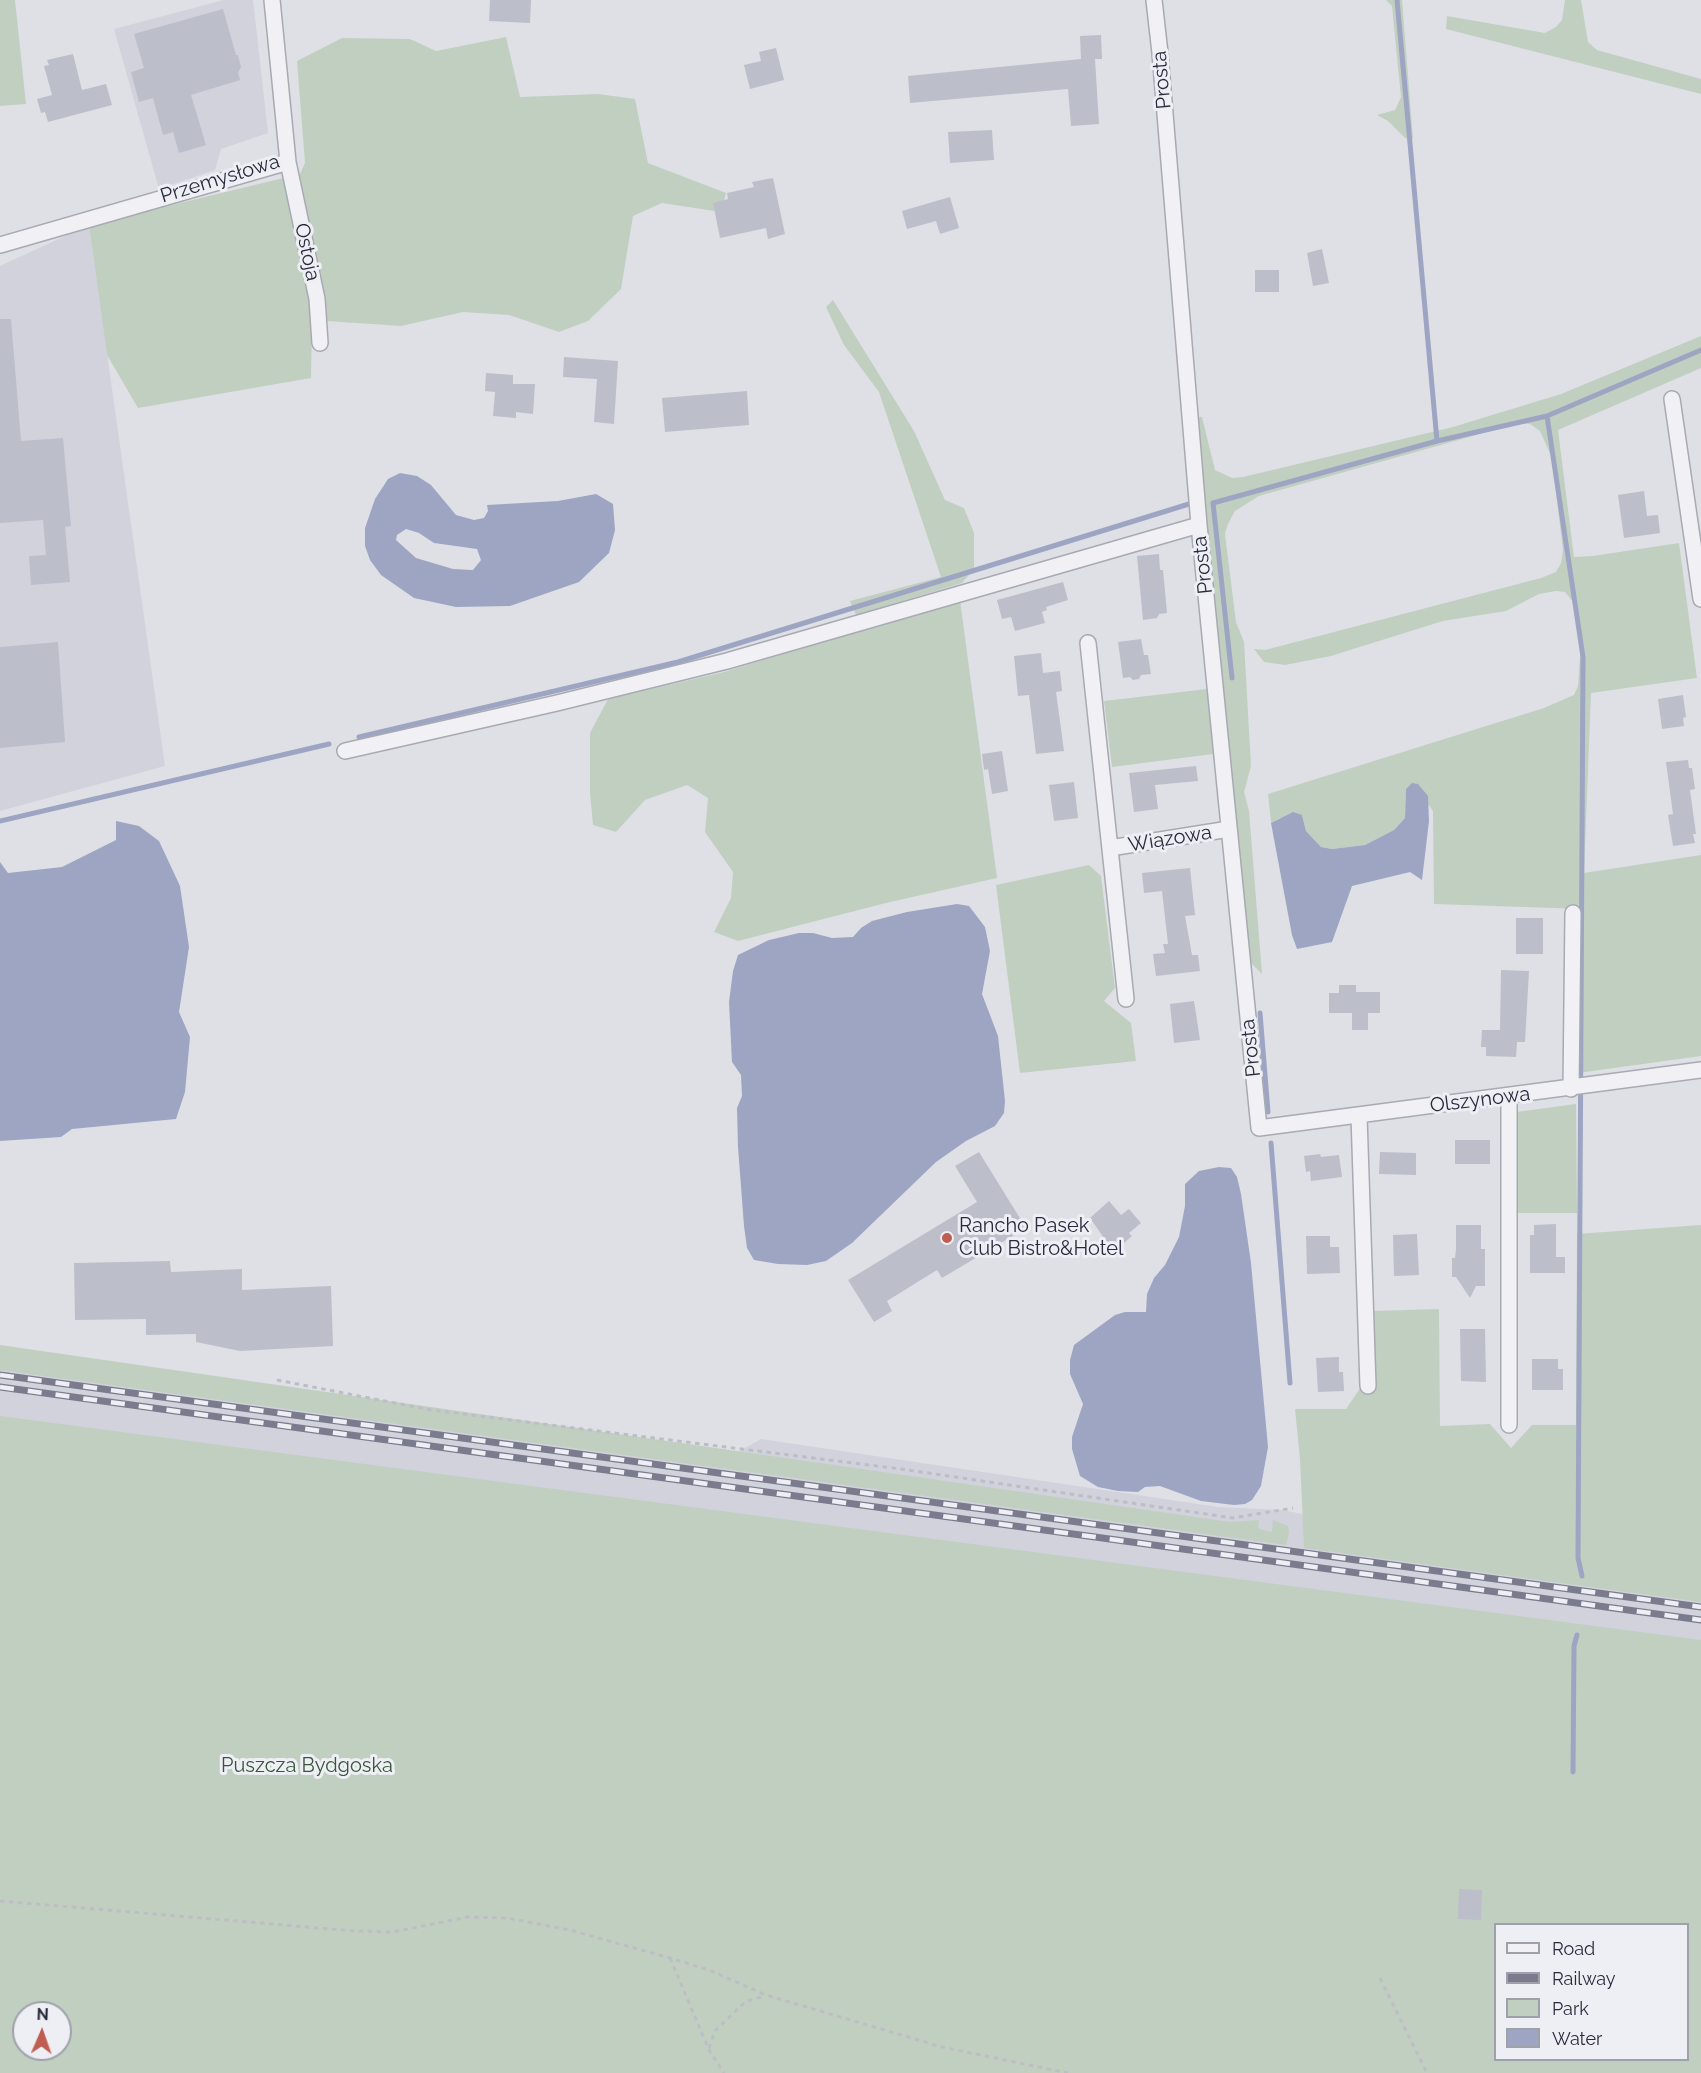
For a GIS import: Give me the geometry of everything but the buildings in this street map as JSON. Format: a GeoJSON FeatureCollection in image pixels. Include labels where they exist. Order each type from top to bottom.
{"type":"FeatureCollection","features":[{"type":"Feature","properties":{"kind":"street","name":"Przemysłowa"},"geometry":{"type":"LineString","coordinates":[[0,245],[288,162],[272,0]]}},
{"type":"Feature","properties":{"kind":"street","name":"Prosta"},"geometry":{"type":"LineString","coordinates":[[1154,0],[1199,525],[1259,1128]]}},
{"type":"Feature","properties":{"kind":"street","name":"Ostoja"},"geometry":{"type":"LineString","coordinates":[[288,162],[317,299],[320,343]]}},
{"type":"Feature","properties":{"kind":"street"},"geometry":{"type":"LineString","coordinates":[[1672,399],[1701,599]]}},
{"type":"Feature","properties":{"kind":"street"},"geometry":{"type":"LineString","coordinates":[[345,751],[727,662],[1199,525]]}},
{"type":"Feature","properties":{"kind":"street"},"geometry":{"type":"LineString","coordinates":[[1088,643],[1126,999]]}},
{"type":"Feature","properties":{"kind":"street","name":"Wiązowa"},"geometry":{"type":"LineString","coordinates":[[1110,848],[1229,829]]}},
{"type":"Feature","properties":{"kind":"street"},"geometry":{"type":"LineString","coordinates":[[1573,913],[1577,1088]]}},
{"type":"Feature","properties":{"kind":"street","name":"Olszynowa"},"geometry":{"type":"LineString","coordinates":[[1259,1128],[1701,1070]]}},
{"type":"Feature","properties":{"kind":"street"},"geometry":{"type":"LineString","coordinates":[[1509,1097],[1509,1425]]}},
{"type":"Feature","properties":{"kind":"street"},"geometry":{"type":"LineString","coordinates":[[1359,1116],[1368,1386]]}},
{"type":"Feature","properties":{"kind":"path"},"geometry":{"type":"LineString","coordinates":[[277,1380],[431,1410],[901,1469],[1233,1518],[1293,1509]]}},
{"type":"Feature","properties":{"kind":"path"},"geometry":{"type":"LineString","coordinates":[[0,1901],[384,1932],[468,1917],[507,1918],[570,1930],[670,1958],[709,1970],[766,1995],[942,2047],[1068,2073]]}},
{"type":"Feature","properties":{"kind":"path"},"geometry":{"type":"LineString","coordinates":[[670,1958],[709,2050],[724,2073]]}},
{"type":"Feature","properties":{"kind":"path"},"geometry":{"type":"LineString","coordinates":[[1380,1978],[1427,2073]]}},
{"type":"Feature","properties":{"kind":"path"},"geometry":{"type":"LineString","coordinates":[[709,2050],[715,2031],[745,2002],[766,1995]]}},
{"type":"Feature","properties":{"kind":"shaded area"},"geometry":{"type":"Polygon","coordinates":[[[224,0],[253,0],[268,133],[221,149],[215,170],[159,189],[114,29],[224,0]]]}},
{"type":"Feature","properties":{"kind":"shaded area"},"geometry":{"type":"Polygon","coordinates":[[[89,225],[165,766],[0,811],[0,266],[89,225]]]}},
{"type":"Feature","properties":{"kind":"shaded area"},"geometry":{"type":"Polygon","coordinates":[[[0,1346],[738,1452],[761,1439],[1218,1507],[1282,1510],[1581,1568],[1701,1583],[1701,1647],[0,1419],[0,1346]]]}},
{"type":"Feature","properties":{"kind":"green space"},"geometry":{"type":"Polygon","coordinates":[[[0,0],[15,0],[26,104],[0,106],[0,0]]]}},
{"type":"Feature","properties":{"kind":"green space"},"geometry":{"type":"Polygon","coordinates":[[[1386,0],[1402,0],[1413,139],[1405,138],[1388,121],[1377,115],[1395,110],[1401,97],[1392,6],[1386,0]]]}},
{"type":"Feature","properties":{"kind":"green space"},"geometry":{"type":"Polygon","coordinates":[[[1565,0],[1581,0],[1588,42],[1597,50],[1701,79],[1701,94],[1446,29],[1447,16],[1545,33],[1556,27],[1562,20],[1565,0]]]}},
{"type":"Feature","properties":{"kind":"green space"},"geometry":{"type":"Polygon","coordinates":[[[506,37],[520,97],[598,94],[635,99],[648,163],[726,193],[721,212],[662,203],[633,216],[621,289],[588,321],[559,332],[509,315],[463,312],[401,326],[312,320],[311,378],[138,408],[107,355],[89,225],[300,174],[305,163],[297,61],[342,38],[410,39],[436,51],[506,37]]]}},
{"type":"Feature","properties":{"kind":"green space"},"geometry":{"type":"Polygon","coordinates":[[[833,300],[914,431],[945,500],[964,508],[974,533],[974,569],[962,583],[856,615],[850,601],[941,577],[879,392],[844,345],[826,307],[833,300]]]}},
{"type":"Feature","properties":{"kind":"green space"},"geometry":{"type":"Polygon","coordinates":[[[1701,336],[1701,368],[1558,430],[1574,557],[1679,543],[1697,678],[1591,693],[1584,873],[1701,855],[1701,1056],[1578,1073],[1583,909],[1434,904],[1433,811],[1428,804],[1428,796],[1406,789],[1405,818],[1394,830],[1365,845],[1332,849],[1321,847],[1306,831],[1302,815],[1280,818],[1271,823],[1268,794],[1544,708],[1574,695],[1578,686],[1581,642],[1575,604],[1565,592],[1539,594],[1506,611],[1443,621],[1331,656],[1285,665],[1264,662],[1254,649],[1265,650],[1541,578],[1556,572],[1561,563],[1563,551],[1552,458],[1540,431],[1530,424],[1519,423],[1259,496],[1235,511],[1228,524],[1225,534],[1236,622],[1244,642],[1251,766],[1244,792],[1249,811],[1262,974],[1251,963],[1196,417],[1202,417],[1215,470],[1232,478],[1243,477],[1453,427],[1561,394],[1701,336]]]}},
{"type":"Feature","properties":{"kind":"green space"},"geometry":{"type":"Polygon","coordinates":[[[960,600],[997,878],[886,903],[738,941],[714,932],[731,898],[733,872],[705,832],[708,798],[687,785],[645,800],[616,832],[593,825],[590,793],[590,733],[608,699],[724,672],[960,600]]]}},
{"type":"Feature","properties":{"kind":"green space"},"geometry":{"type":"Polygon","coordinates":[[[1207,689],[1213,754],[1112,767],[1104,701],[1207,689]]]}},
{"type":"Feature","properties":{"kind":"green space"},"geometry":{"type":"Polygon","coordinates":[[[1089,865],[1101,876],[1115,988],[1104,1001],[1131,1023],[1136,1061],[1020,1073],[996,885],[1089,865]]]}},
{"type":"Feature","properties":{"kind":"green space"},"geometry":{"type":"Polygon","coordinates":[[[1576,1104],[1577,1213],[1517,1213],[1516,1112],[1576,1104]]]}},
{"type":"Feature","properties":{"kind":"green space"},"geometry":{"type":"Polygon","coordinates":[[[1701,1225],[1701,1602],[1304,1548],[1295,1409],[1346,1409],[1361,1387],[1357,1281],[1372,1311],[1439,1309],[1440,1426],[1490,1424],[1511,1448],[1532,1425],[1576,1425],[1577,1234],[1701,1225]]]}},
{"type":"Feature","properties":{"kind":"green space"},"geometry":{"type":"Polygon","coordinates":[[[0,1345],[1230,1522],[1259,1520],[1260,1529],[1272,1532],[1273,1520],[1288,1526],[1289,1533],[1286,1545],[0,1370],[0,1345]]]}},
{"type":"Feature","properties":{"kind":"green space","name":"Puszcza Bydgoska"},"geometry":{"type":"Polygon","coordinates":[[[0,1416],[1701,1640],[1701,2073],[0,2073],[0,1416]]]}},
{"type":"Feature","properties":{"kind":"water"},"geometry":{"type":"Polygon","coordinates":[[[400,473],[417,476],[431,485],[456,515],[474,520],[484,518],[488,511],[487,505],[558,501],[596,494],[613,504],[615,530],[609,553],[579,582],[510,606],[456,607],[414,598],[381,575],[370,560],[365,546],[365,528],[375,499],[388,479],[400,473]],[[406,529],[397,535],[396,540],[416,558],[453,569],[473,570],[481,560],[477,549],[434,543],[419,533],[406,529]]]}},
{"type":"Feature","properties":{"kind":"water"},"geometry":{"type":"Polygon","coordinates":[[[1412,783],[1418,784],[1428,796],[1429,821],[1422,880],[1410,872],[1352,886],[1332,942],[1297,949],[1292,935],[1271,823],[1293,812],[1302,815],[1306,831],[1321,847],[1332,849],[1365,845],[1394,830],[1405,818],[1406,789],[1412,783]]]}},
{"type":"Feature","properties":{"kind":"water"},"geometry":{"type":"Polygon","coordinates":[[[116,821],[139,826],[159,841],[180,886],[189,947],[179,1012],[190,1037],[185,1092],[176,1119],[72,1129],[61,1137],[0,1141],[0,862],[8,873],[62,867],[116,840],[116,821]]]}},
{"type":"Feature","properties":{"kind":"water"},"geometry":{"type":"Polygon","coordinates":[[[957,904],[969,906],[985,927],[990,951],[982,994],[998,1036],[1005,1101],[1004,1113],[995,1126],[966,1141],[936,1162],[852,1243],[826,1261],[807,1265],[754,1260],[747,1248],[738,1147],[737,1108],[742,1096],[741,1075],[732,1062],[729,1002],[733,971],[738,955],[769,940],[799,933],[813,933],[832,938],[853,937],[872,921],[907,912],[957,904]]]}},
{"type":"Feature","properties":{"kind":"water"},"geometry":{"type":"Polygon","coordinates":[[[1219,1167],[1231,1168],[1237,1177],[1251,1263],[1268,1447],[1261,1486],[1252,1500],[1245,1504],[1234,1505],[1201,1501],[1160,1486],[1145,1487],[1138,1492],[1098,1487],[1080,1476],[1072,1449],[1072,1437],[1083,1404],[1070,1374],[1070,1360],[1074,1345],[1115,1315],[1125,1312],[1146,1312],[1147,1294],[1154,1278],[1165,1265],[1179,1237],[1185,1206],[1185,1184],[1199,1171],[1219,1167]]]}},
{"type":"Feature","properties":{"kind":"waterway"},"geometry":{"type":"LineString","coordinates":[[1397,0],[1437,441],[1547,416]]}},
{"type":"Feature","properties":{"kind":"waterway"},"geometry":{"type":"LineString","coordinates":[[1582,1576],[1578,1558],[1583,657],[1547,416],[1701,350]]}},
{"type":"Feature","properties":{"kind":"waterway"},"geometry":{"type":"LineString","coordinates":[[1232,678],[1213,503],[1437,441]]}},
{"type":"Feature","properties":{"kind":"waterway"},"geometry":{"type":"LineString","coordinates":[[359,737],[678,662],[1189,504]]}},
{"type":"Feature","properties":{"kind":"waterway"},"geometry":{"type":"LineString","coordinates":[[0,821],[329,744]]}},
{"type":"Feature","properties":{"kind":"waterway"},"geometry":{"type":"LineString","coordinates":[[1260,1013],[1268,1112]]}},
{"type":"Feature","properties":{"kind":"waterway"},"geometry":{"type":"LineString","coordinates":[[1271,1143],[1290,1383]]}},
{"type":"Feature","properties":{"kind":"waterway"},"geometry":{"type":"LineString","coordinates":[[1573,1772],[1574,1646],[1577,1635]]}},
{"type":"Feature","properties":{"kind":"railway"},"geometry":{"type":"LineString","coordinates":[[0,1375],[1701,1607]]}},
{"type":"Feature","properties":{"kind":"railway"},"geometry":{"type":"LineString","coordinates":[[0,1387],[1701,1620]]}},
{"type":"Feature","properties":{"kind":"place","name":"Rancho Pasek Club Bistro&Hotel"},"geometry":{"type":"Point","coordinates":[947,1238]}}]}
